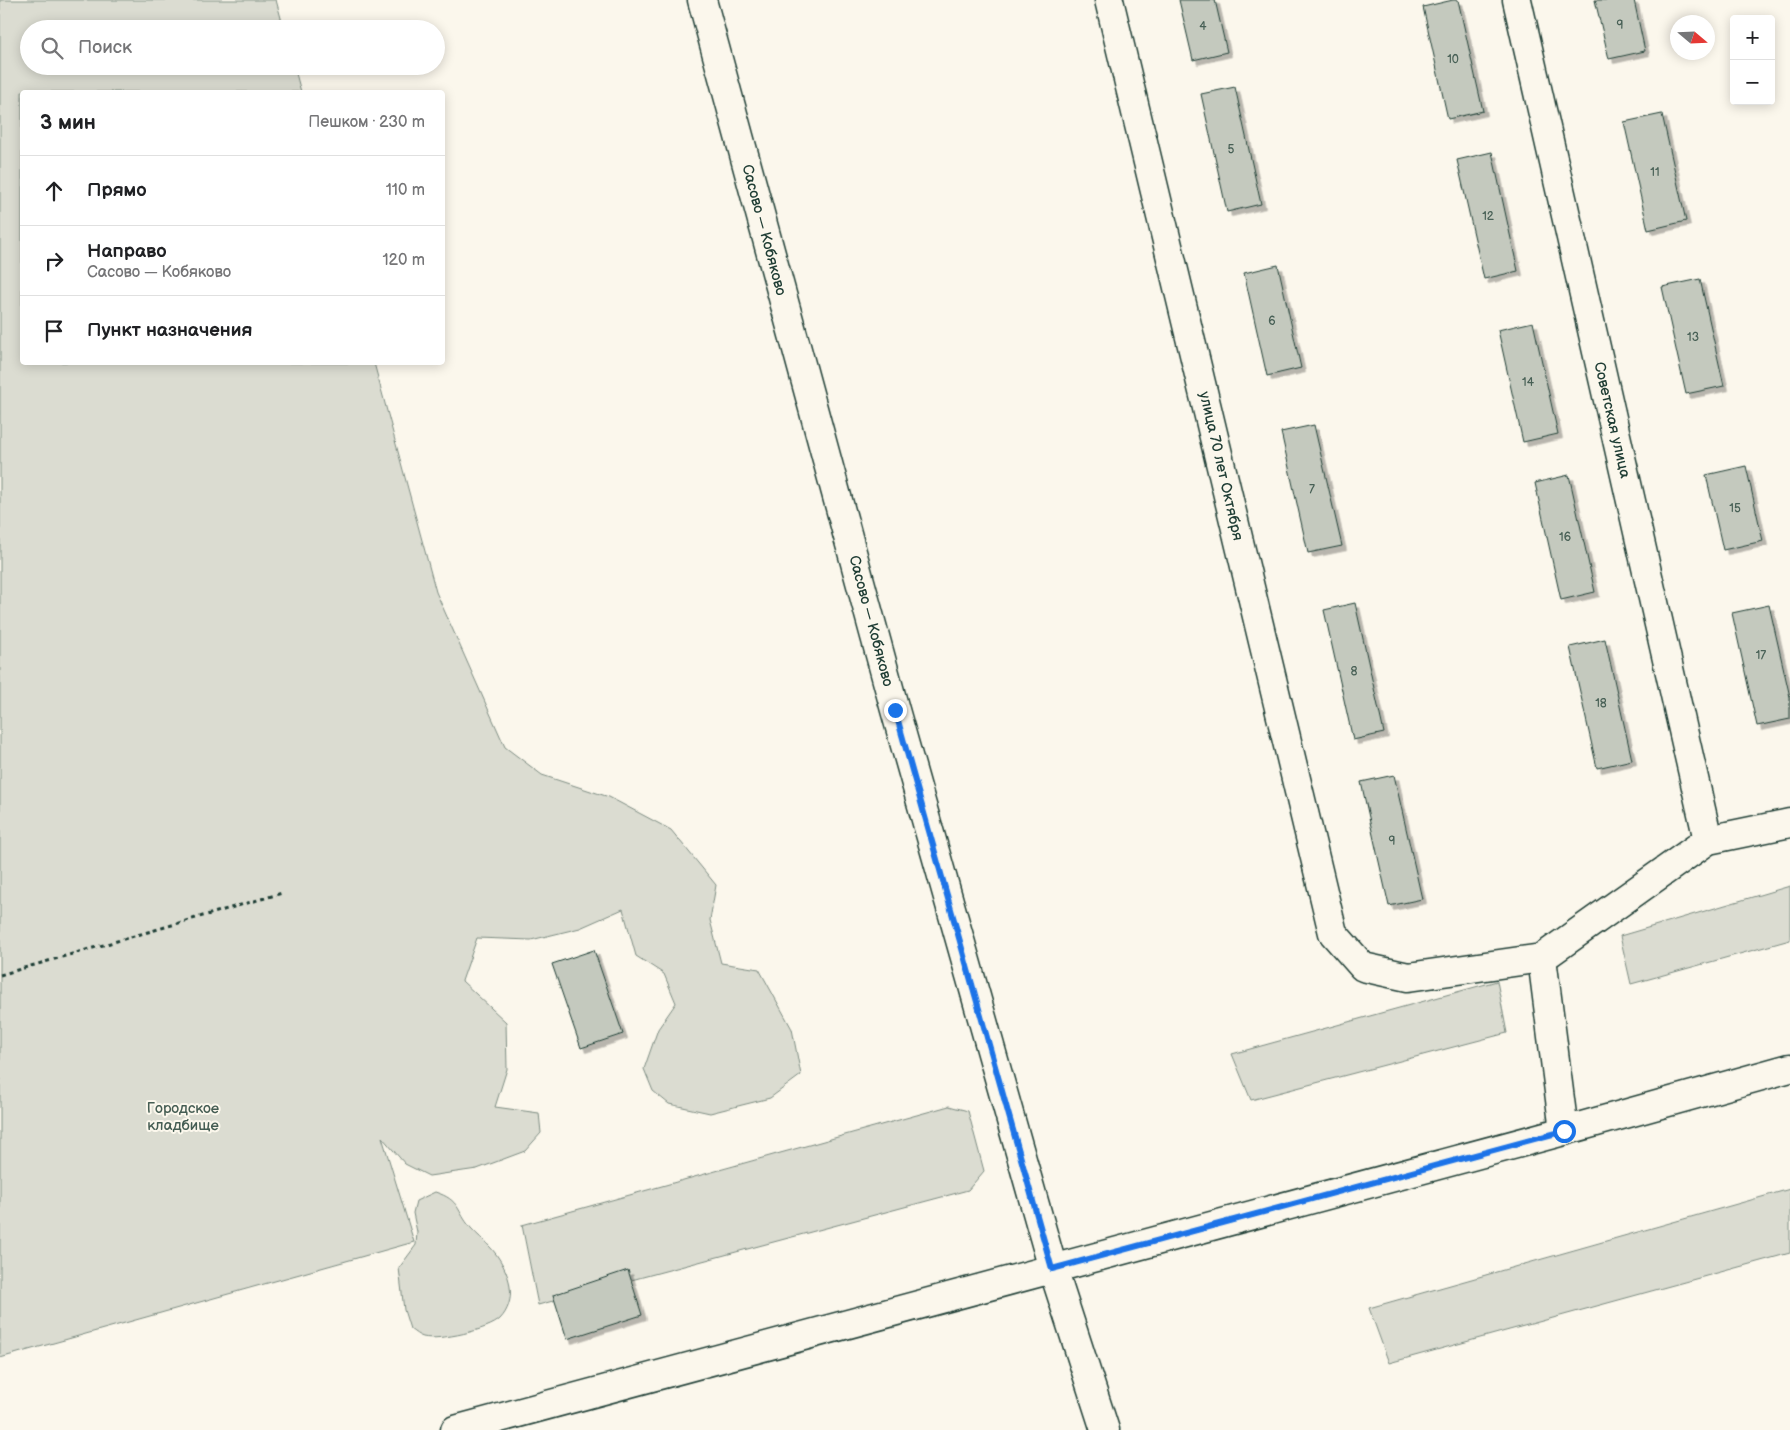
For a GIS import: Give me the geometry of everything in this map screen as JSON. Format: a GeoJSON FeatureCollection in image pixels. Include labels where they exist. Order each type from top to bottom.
{"type":"FeatureCollection","features":[{"type":"Feature","properties":{"kind":"street","name":"Сасово — Кобяково"},"geometry":{"type":"LineString","coordinates":[[702,0],[895,710],[1052,1269],[1105,1430]]}},
{"type":"Feature","properties":{"kind":"street","name":"улица 70 лет Октября"},"geometry":{"type":"LineString","coordinates":[[1109,0],[1332,933],[1363,967],[1408,977],[1542,958]]}},
{"type":"Feature","properties":{"kind":"street","name":"Советская улица"},"geometry":{"type":"LineString","coordinates":[[1516,0],[1708,840]]}},
{"type":"Feature","properties":{"kind":"street"},"geometry":{"type":"LineString","coordinates":[[1564,1131],[1542,958],[1708,840],[1790,823]]}},
{"type":"Feature","properties":{"kind":"street"},"geometry":{"type":"LineString","coordinates":[[455,1430],[1564,1131],[1790,1068]]}},
{"type":"Feature","properties":{"kind":"path"},"geometry":{"type":"LineString","coordinates":[[0,975],[282,893]]}},
{"type":"Feature","properties":{"kind":"green space","name":"Городское кладбище"},"geometry":{"type":"Polygon","coordinates":[[[0,0],[276,0],[282,20],[20,20],[20,75],[296,75],[300,90],[20,90],[20,365],[375,365],[436,592],[505,747],[542,775],[609,797],[671,830],[716,885],[710,920],[721,963],[759,969],[792,1029],[801,1075],[770,1098],[710,1113],[669,1104],[653,1091],[644,1069],[658,1029],[676,1003],[664,974],[636,956],[623,909],[580,928],[531,940],[477,938],[462,981],[506,1022],[507,1069],[495,1107],[539,1113],[541,1133],[525,1151],[477,1169],[429,1176],[405,1164],[382,1137],[414,1242],[0,1358],[0,0]]]}},
{"type":"Feature","properties":{"kind":"green space"},"geometry":{"type":"Polygon","coordinates":[[[1790,886],[1790,940],[1631,984],[1620,936],[1790,886]]]}},
{"type":"Feature","properties":{"kind":"green space"},"geometry":{"type":"Polygon","coordinates":[[[1497,981],[1507,1033],[1251,1100],[1232,1054],[1497,981]]]}},
{"type":"Feature","properties":{"kind":"green space"},"geometry":{"type":"Polygon","coordinates":[[[949,1106],[968,1111],[984,1171],[968,1190],[538,1305],[522,1225],[949,1106]]]}},
{"type":"Feature","properties":{"kind":"green space"},"geometry":{"type":"Polygon","coordinates":[[[1790,1189],[1790,1253],[1389,1363],[1369,1308],[1790,1189]]]}},
{"type":"Feature","properties":{"kind":"green space"},"geometry":{"type":"Polygon","coordinates":[[[435,1192],[454,1202],[466,1222],[497,1255],[508,1277],[510,1296],[505,1312],[494,1323],[463,1334],[430,1338],[416,1334],[410,1329],[404,1310],[399,1268],[416,1245],[417,1232],[413,1213],[416,1201],[435,1192]]]}},
{"type":"Feature","properties":{"kind":"building"},"geometry":{"type":"Polygon","coordinates":[[[1179,0],[1215,0],[1227,52],[1193,60],[1179,0]]]}},
{"type":"Feature","properties":{"kind":"building"},"geometry":{"type":"Polygon","coordinates":[[[1458,0],[1483,111],[1448,119],[1423,7],[1458,0]]]}},
{"type":"Feature","properties":{"kind":"building"},"geometry":{"type":"Polygon","coordinates":[[[1595,0],[1634,0],[1645,51],[1609,59],[1595,0]]]}},
{"type":"Feature","properties":{"kind":"building"},"geometry":{"type":"Polygon","coordinates":[[[1235,87],[1261,204],[1227,212],[1201,94],[1235,87]]]}},
{"type":"Feature","properties":{"kind":"building"},"geometry":{"type":"Polygon","coordinates":[[[1662,114],[1686,221],[1648,230],[1624,122],[1662,114]]]}},
{"type":"Feature","properties":{"kind":"building"},"geometry":{"type":"Polygon","coordinates":[[[1492,152],[1518,271],[1484,279],[1457,160],[1492,152]]]}},
{"type":"Feature","properties":{"kind":"building"},"geometry":{"type":"Polygon","coordinates":[[[1278,265],[1301,368],[1267,376],[1244,273],[1278,265]]]}},
{"type":"Feature","properties":{"kind":"building"},"geometry":{"type":"Polygon","coordinates":[[[1700,279],[1724,386],[1686,394],[1662,287],[1700,279]]]}},
{"type":"Feature","properties":{"kind":"building"},"geometry":{"type":"Polygon","coordinates":[[[1533,322],[1558,434],[1523,442],[1498,330],[1533,322]]]}},
{"type":"Feature","properties":{"kind":"building"},"geometry":{"type":"Polygon","coordinates":[[[1314,425],[1342,546],[1308,553],[1281,432],[1314,425]]]}},
{"type":"Feature","properties":{"kind":"building"},"geometry":{"type":"Polygon","coordinates":[[[1746,466],[1763,541],[1723,550],[1706,475],[1746,466]]]}},
{"type":"Feature","properties":{"kind":"building"},"geometry":{"type":"Polygon","coordinates":[[[1569,475],[1595,592],[1561,600],[1535,483],[1569,475]]]}},
{"type":"Feature","properties":{"kind":"building"},"geometry":{"type":"Polygon","coordinates":[[[1355,603],[1384,733],[1353,740],[1324,610],[1355,603]]]}},
{"type":"Feature","properties":{"kind":"building"},"geometry":{"type":"Polygon","coordinates":[[[1769,605],[1790,697],[1790,719],[1757,726],[1732,613],[1769,605]]]}},
{"type":"Feature","properties":{"kind":"building"},"geometry":{"type":"Polygon","coordinates":[[[1605,639],[1632,760],[1597,768],[1570,647],[1605,639]]]}},
{"type":"Feature","properties":{"kind":"building"},"geometry":{"type":"Polygon","coordinates":[[[1394,775],[1422,899],[1389,906],[1361,782],[1394,775]]]}},
{"type":"Feature","properties":{"kind":"building"},"geometry":{"type":"Polygon","coordinates":[[[594,950],[623,1034],[581,1048],[552,964],[594,950]]]}},
{"type":"Feature","properties":{"kind":"building"},"geometry":{"type":"Polygon","coordinates":[[[628,1270],[642,1315],[567,1339],[553,1295],[628,1270]]]}},
{"type":"Feature","properties":{"kind":"route"},"geometry":{"type":"LineString","coordinates":[[895,710],[1052,1269],[1564,1131]]}}]}
